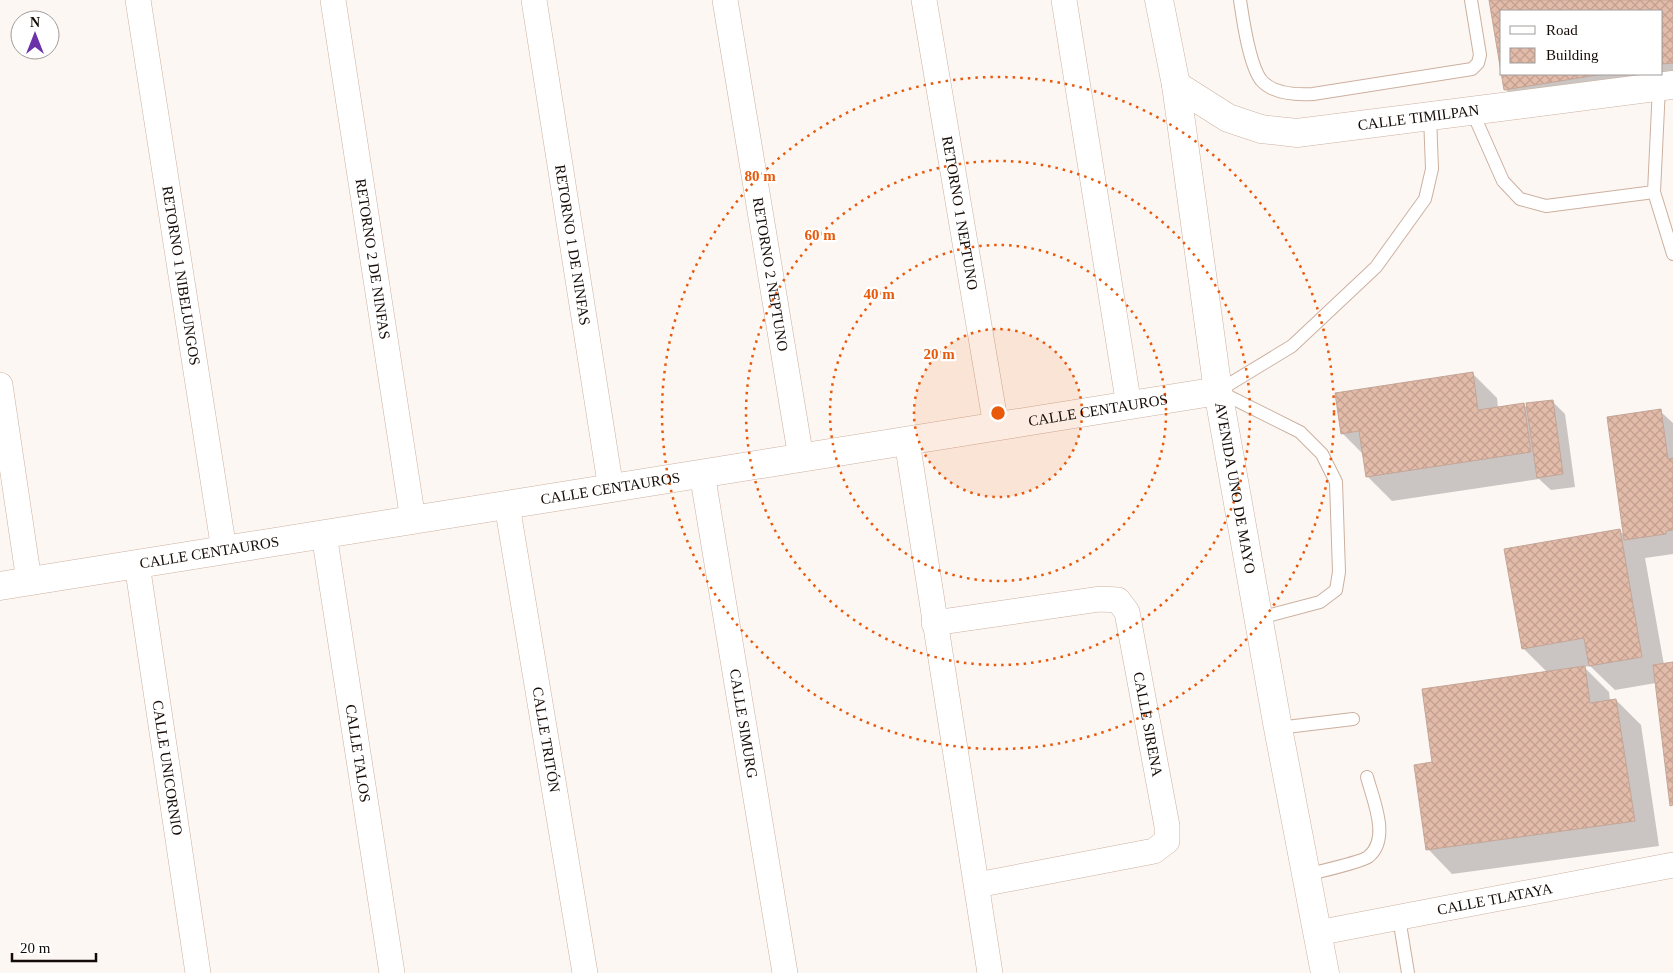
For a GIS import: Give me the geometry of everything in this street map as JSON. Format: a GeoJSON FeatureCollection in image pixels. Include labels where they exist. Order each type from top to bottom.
{"type":"FeatureCollection","features":[{"type":"Feature","properties":{"kind":"street","name":"RETORNO 1 NIBELUNGOS"},"geometry":{"type":"LineString","coordinates":[[138,0],[224,550]]}},
{"type":"Feature","properties":{"kind":"street","name":"RETORNO 2 DE NINFAS"},"geometry":{"type":"LineString","coordinates":[[333,0],[413,520]]}},
{"type":"Feature","properties":{"kind":"street","name":"RETORNO 1 DE NINFAS"},"geometry":{"type":"LineString","coordinates":[[534,0],[610,489]]}},
{"type":"Feature","properties":{"kind":"street","name":"RETORNO 2 NEPTUNO"},"geometry":{"type":"LineString","coordinates":[[726,0],[801,458]]}},
{"type":"Feature","properties":{"kind":"street","name":"RETORNO 1 NEPTUNO"},"geometry":{"type":"LineString","coordinates":[[924,0],[996,426]]}},
{"type":"Feature","properties":{"kind":"street"},"geometry":{"type":"LineString","coordinates":[[1064,0],[1129,406]]}},
{"type":"Feature","properties":{"kind":"street","name":"AVENIDA UNO DE MAYO"},"geometry":{"type":"LineString","coordinates":[[1159,0],[1176,85],[1218,391],[1324,973]]}},
{"type":"Feature","properties":{"kind":"street","name":"CALLE TIMILPAN"},"geometry":{"type":"LineString","coordinates":[[1176,85],[1228,118],[1261,129],[1297,133],[1666,86]]}},
{"type":"Feature","properties":{"kind":"street"},"geometry":{"type":"LineString","coordinates":[[0,385],[29,581]]}},
{"type":"Feature","properties":{"kind":"street","name":"CALLE CENTAUROS"},"geometry":{"type":"LineString","coordinates":[[0,586],[1218,391]]}},
{"type":"Feature","properties":{"kind":"street"},"geometry":{"type":"LineString","coordinates":[[907,441],[990,973]]}},
{"type":"Feature","properties":{"kind":"street","name":"CALLE SIMURG"},"geometry":{"type":"LineString","coordinates":[[702,474],[785,973]]}},
{"type":"Feature","properties":{"kind":"street","name":"CALLE TRITÓN"},"geometry":{"type":"LineString","coordinates":[[507,505],[585,973]]}},
{"type":"Feature","properties":{"kind":"street","name":"CALLE TALOS"},"geometry":{"type":"LineString","coordinates":[[324,534],[392,973]]}},
{"type":"Feature","properties":{"kind":"street","name":"CALLE UNICORNIO"},"geometry":{"type":"LineString","coordinates":[[137,564],[198,973]]}},
{"type":"Feature","properties":{"kind":"street","name":"CALLE SIRENA"},"geometry":{"type":"LineString","coordinates":[[934,623],[1100,599],[1118,600],[1128,612],[1167,826],[1167,841],[1154,851],[977,885]]}},
{"type":"Feature","properties":{"kind":"street","name":"CALLE TLATAYA"},"geometry":{"type":"LineString","coordinates":[[1317,933],[1673,866]]}},
{"type":"Feature","properties":{"kind":"lane"},"geometry":{"type":"LineString","coordinates":[[1240,0],[1247,38],[1256,70],[1262,81],[1276,89],[1294,95],[1313,94],[1472,69],[1478,63],[1480,55],[1471,0]]}},
{"type":"Feature","properties":{"kind":"lane"},"geometry":{"type":"LineString","coordinates":[[1666,86],[1654,192],[1673,254]]}},
{"type":"Feature","properties":{"kind":"lane"},"geometry":{"type":"LineString","coordinates":[[1472,111],[1503,181],[1520,200],[1546,206],[1654,192]]}},
{"type":"Feature","properties":{"kind":"lane"},"geometry":{"type":"LineString","coordinates":[[1218,391],[1292,346],[1376,267],[1425,198],[1432,169],[1430,116]]}},
{"type":"Feature","properties":{"kind":"lane"},"geometry":{"type":"LineString","coordinates":[[1218,391],[1300,432],[1322,454],[1336,482],[1340,572],[1336,590],[1320,602],[1260,618]]}},
{"type":"Feature","properties":{"kind":"lane"},"geometry":{"type":"LineString","coordinates":[[1278,728],[1353,719]]}},
{"type":"Feature","properties":{"kind":"lane"},"geometry":{"type":"LineString","coordinates":[[1306,875],[1368,858],[1378,845],[1380,827],[1367,777]]}},
{"type":"Feature","properties":{"kind":"lane"},"geometry":{"type":"LineString","coordinates":[[1399,918],[1408,973]]}},
{"type":"Feature","properties":{"kind":"building"},"geometry":{"type":"Polygon","coordinates":[[[1489,0],[1673,0],[1673,63],[1663,64],[1663,10],[1500,10],[1500,66],[1489,0]]]}},
{"type":"Feature","properties":{"kind":"building"},"geometry":{"type":"Polygon","coordinates":[[[1502,75],[1597,75],[1504,90],[1502,75]]]}},
{"type":"Feature","properties":{"kind":"building"},"geometry":{"type":"Polygon","coordinates":[[[1473,372],[1478,410],[1524,403],[1531,452],[1366,477],[1359,431],[1341,434],[1335,393],[1473,372]]]}},
{"type":"Feature","properties":{"kind":"building"},"geometry":{"type":"Polygon","coordinates":[[[1553,400],[1563,474],[1537,478],[1526,403],[1553,400]]]}},
{"type":"Feature","properties":{"kind":"building"},"geometry":{"type":"Polygon","coordinates":[[[1661,409],[1668,459],[1673,458],[1673,530],[1666,531],[1666,534],[1624,540],[1607,417],[1661,409]]]}},
{"type":"Feature","properties":{"kind":"building"},"geometry":{"type":"Polygon","coordinates":[[[1620,529],[1642,657],[1589,666],[1584,638],[1522,649],[1504,549],[1620,529]]]}},
{"type":"Feature","properties":{"kind":"building"},"geometry":{"type":"Polygon","coordinates":[[[1673,662],[1673,805],[1670,806],[1653,665],[1673,662]]]}},
{"type":"Feature","properties":{"kind":"building"},"geometry":{"type":"Polygon","coordinates":[[[1585,666],[1590,703],[1616,699],[1635,821],[1426,850],[1414,765],[1432,762],[1422,689],[1585,666]]]}}]}
